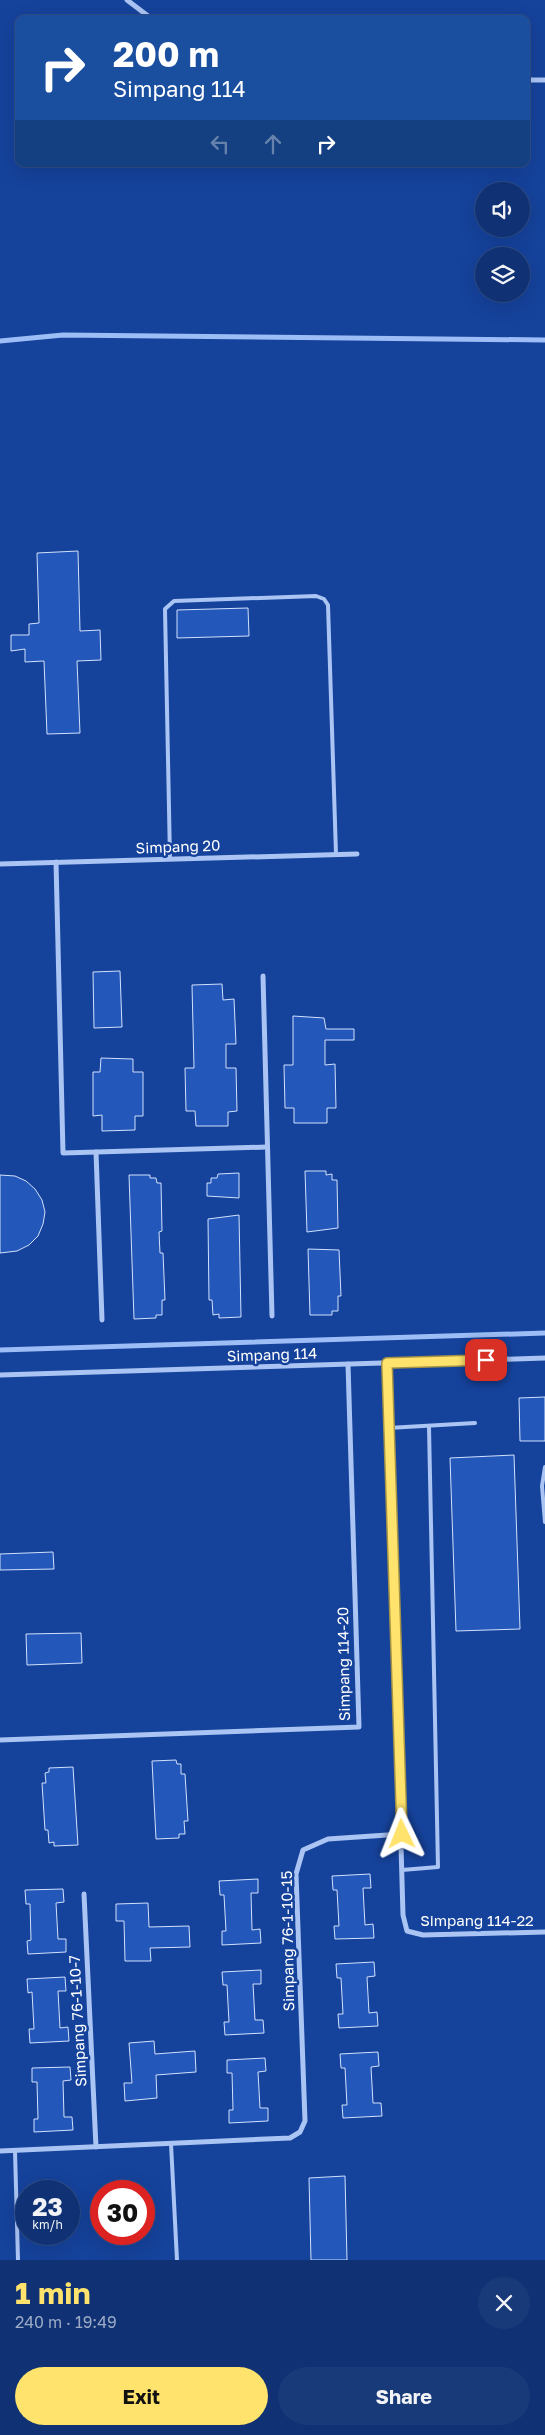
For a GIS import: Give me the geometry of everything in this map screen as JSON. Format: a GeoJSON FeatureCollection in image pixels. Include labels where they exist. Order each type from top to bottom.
{"type":"FeatureCollection","features":[{"type":"Feature","properties":{"kind":"street"},"geometry":{"type":"LineString","coordinates":[[127,0],[147,15]]}},
{"type":"Feature","properties":{"kind":"street"},"geometry":{"type":"LineString","coordinates":[[530,80],[545,80]]}},
{"type":"Feature","properties":{"kind":"street","name":"Simpang 20"},"geometry":{"type":"LineString","coordinates":[[0,864],[357,854]]}},
{"type":"Feature","properties":{"kind":"street"},"geometry":{"type":"LineString","coordinates":[[56,862],[63,1153],[267,1147]]}},
{"type":"Feature","properties":{"kind":"street"},"geometry":{"type":"LineString","coordinates":[[263,976],[272,1316]]}},
{"type":"Feature","properties":{"kind":"street"},"geometry":{"type":"LineString","coordinates":[[96,1152],[102,1320]]}},
{"type":"Feature","properties":{"kind":"street","name":"Simpang 114"},"geometry":{"type":"LineString","coordinates":[[0,1375],[545,1358]]}},
{"type":"Feature","properties":{"kind":"street","name":"Simpang 114-22"},"geometry":{"type":"LineString","coordinates":[[387,1363],[403,1915],[407,1931],[423,1935],[545,1932]]}},
{"type":"Feature","properties":{"kind":"street","name":"Simpang 114-20"},"geometry":{"type":"LineString","coordinates":[[0,1740],[359,1727],[348,1364]]}},
{"type":"Feature","properties":{"kind":"street","name":"Simpang 76-1-10-15"},"geometry":{"type":"LineString","coordinates":[[171,2144],[290,2138],[300,2132],[305,2121],[305,2107],[296,1874],[298,1860],[303,1850],[328,1839],[402,1834]]}},
{"type":"Feature","properties":{"kind":"street","name":"Simpang 76-1-10-7"},"geometry":{"type":"LineString","coordinates":[[84,1894],[96,2147]]}},
{"type":"Feature","properties":{"kind":"street"},"geometry":{"type":"LineString","coordinates":[[0,2151],[171,2144]]}},
{"type":"Feature","properties":{"kind":"lane"},"geometry":{"type":"LineString","coordinates":[[170,859],[165,610],[174,600],[306,596],[319,597],[328,605],[336,854]]}},
{"type":"Feature","properties":{"kind":"lane"},"geometry":{"type":"LineString","coordinates":[[388,1428],[429,1428],[475,1423]]}},
{"type":"Feature","properties":{"kind":"lane"},"geometry":{"type":"LineString","coordinates":[[402,1870],[438,1867],[429,1428]]}},
{"type":"Feature","properties":{"kind":"lane"},"geometry":{"type":"LineString","coordinates":[[545,1467],[542,1486],[545,1522]]}},
{"type":"Feature","properties":{"kind":"lane"},"geometry":{"type":"LineString","coordinates":[[171,2144],[177,2260]]}},
{"type":"Feature","properties":{"kind":"lane"},"geometry":{"type":"LineString","coordinates":[[15,2150],[18,2260]]}},
{"type":"Feature","properties":{"kind":"building"},"geometry":{"type":"Polygon","coordinates":[[[78,551],[80,631],[100,630],[101,660],[77,661],[80,733],[47,734],[44,661],[25,662],[25,649],[11,651],[11,635],[29,635],[29,624],[39,623],[37,553],[78,551]]]}},
{"type":"Feature","properties":{"kind":"building"},"geometry":{"type":"Polygon","coordinates":[[[248,608],[249,636],[177,638],[177,610],[248,608]]]}},
{"type":"Feature","properties":{"kind":"building"},"geometry":{"type":"Polygon","coordinates":[[[120,971],[122,1027],[94,1028],[93,972],[120,971]]]}},
{"type":"Feature","properties":{"kind":"building"},"geometry":{"type":"Polygon","coordinates":[[[222,984],[223,1000],[234,999],[236,1044],[226,1044],[226,1068],[236,1068],[237,1111],[228,1112],[228,1126],[196,1126],[195,1111],[186,1111],[185,1068],[194,1068],[192,985],[222,984]]]}},
{"type":"Feature","properties":{"kind":"building"},"geometry":{"type":"Polygon","coordinates":[[[293,1016],[324,1018],[326,1029],[354,1029],[354,1040],[325,1040],[325,1065],[335,1064],[336,1108],[327,1108],[327,1123],[294,1123],[294,1108],[285,1108],[284,1065],[293,1065],[293,1016]]]}},
{"type":"Feature","properties":{"kind":"building"},"geometry":{"type":"Polygon","coordinates":[[[101,1058],[133,1059],[133,1072],[143,1072],[143,1116],[135,1116],[135,1130],[102,1131],[102,1115],[93,1116],[93,1072],[100,1072],[101,1058]]]}},
{"type":"Feature","properties":{"kind":"building"},"geometry":{"type":"Polygon","coordinates":[[[305,1171],[326,1171],[326,1175],[332,1174],[332,1180],[337,1180],[338,1228],[307,1232],[305,1171]]]}},
{"type":"Feature","properties":{"kind":"building"},"geometry":{"type":"Polygon","coordinates":[[[239,1173],[239,1198],[207,1196],[207,1183],[211,1183],[211,1178],[217,1178],[218,1174],[239,1173]]]}},
{"type":"Feature","properties":{"kind":"building"},"geometry":{"type":"Polygon","coordinates":[[[0,1175],[15,1176],[26,1181],[35,1189],[42,1200],[45,1212],[38,1236],[29,1245],[17,1251],[0,1253],[0,1175]]]}},
{"type":"Feature","properties":{"kind":"building"},"geometry":{"type":"Polygon","coordinates":[[[129,1175],[150,1175],[150,1178],[156,1178],[157,1183],[161,1183],[162,1231],[159,1232],[160,1253],[163,1253],[165,1300],[162,1300],[162,1315],[156,1315],[156,1318],[134,1319],[129,1175]]]}},
{"type":"Feature","properties":{"kind":"building"},"geometry":{"type":"Polygon","coordinates":[[[239,1215],[241,1317],[219,1318],[219,1314],[213,1315],[212,1300],[209,1300],[208,1219],[239,1215]]]}},
{"type":"Feature","properties":{"kind":"building"},"geometry":{"type":"Polygon","coordinates":[[[308,1249],[339,1250],[341,1296],[338,1296],[338,1311],[332,1311],[332,1315],[310,1315],[308,1249]]]}},
{"type":"Feature","properties":{"kind":"building"},"geometry":{"type":"Polygon","coordinates":[[[545,1397],[545,1441],[520,1441],[519,1398],[545,1397]]]}},
{"type":"Feature","properties":{"kind":"building"},"geometry":{"type":"Polygon","coordinates":[[[514,1455],[520,1629],[456,1631],[450,1458],[514,1455]]]}},
{"type":"Feature","properties":{"kind":"building"},"geometry":{"type":"Polygon","coordinates":[[[53,1552],[54,1569],[0,1570],[0,1554],[53,1552]]]}},
{"type":"Feature","properties":{"kind":"building"},"geometry":{"type":"Polygon","coordinates":[[[81,1633],[82,1663],[27,1665],[26,1634],[81,1633]]]}},
{"type":"Feature","properties":{"kind":"building"},"geometry":{"type":"Polygon","coordinates":[[[176,1760],[177,1764],[181,1764],[181,1774],[185,1774],[188,1821],[184,1821],[185,1834],[179,1834],[179,1838],[156,1839],[152,1761],[176,1760]]]}},
{"type":"Feature","properties":{"kind":"building"},"geometry":{"type":"Polygon","coordinates":[[[73,1767],[78,1845],[54,1846],[54,1842],[49,1843],[48,1830],[45,1830],[42,1783],[46,1783],[45,1773],[49,1772],[49,1768],[73,1767]]]}},
{"type":"Feature","properties":{"kind":"building"},"geometry":{"type":"Polygon","coordinates":[[[370,1874],[371,1888],[363,1888],[365,1925],[373,1924],[374,1938],[335,1939],[334,1926],[339,1926],[337,1890],[333,1890],[332,1876],[370,1874]]]}},
{"type":"Feature","properties":{"kind":"building"},"geometry":{"type":"Polygon","coordinates":[[[258,1879],[258,1893],[251,1893],[252,1930],[260,1929],[261,1943],[222,1945],[222,1931],[226,1931],[224,1895],[220,1895],[219,1881],[258,1879]]]}},
{"type":"Feature","properties":{"kind":"building"},"geometry":{"type":"Polygon","coordinates":[[[63,1889],[64,1902],[56,1903],[58,1939],[66,1939],[66,1952],[28,1954],[27,1941],[31,1940],[30,1904],[26,1904],[25,1890],[63,1889]]]}},
{"type":"Feature","properties":{"kind":"building"},"geometry":{"type":"Polygon","coordinates":[[[148,1903],[149,1927],[189,1926],[190,1947],[150,1948],[151,1961],[125,1961],[124,1921],[116,1921],[116,1904],[148,1903]]]}},
{"type":"Feature","properties":{"kind":"building"},"geometry":{"type":"Polygon","coordinates":[[[374,1962],[375,1976],[367,1977],[369,2013],[377,2012],[378,2026],[339,2028],[338,2014],[343,2014],[341,1978],[337,1978],[336,1964],[374,1962]]]}},
{"type":"Feature","properties":{"kind":"building"},"geometry":{"type":"Polygon","coordinates":[[[261,1970],[261,1984],[253,1984],[255,2020],[263,2020],[264,2033],[225,2035],[224,2022],[229,2022],[227,1985],[223,1985],[222,1972],[261,1970]]]}},
{"type":"Feature","properties":{"kind":"building"},"geometry":{"type":"Polygon","coordinates":[[[65,1977],[66,1991],[58,1991],[60,2028],[68,2027],[69,2041],[30,2043],[29,2029],[34,2029],[32,1992],[28,1993],[27,1979],[65,1977]]]}},
{"type":"Feature","properties":{"kind":"building"},"geometry":{"type":"Polygon","coordinates":[[[154,2041],[155,2054],[195,2051],[196,2072],[156,2075],[157,2098],[125,2101],[124,2083],[132,2083],[129,2043],[154,2041]]]}},
{"type":"Feature","properties":{"kind":"building"},"geometry":{"type":"Polygon","coordinates":[[[378,2052],[379,2066],[371,2067],[373,2103],[381,2103],[382,2116],[343,2118],[342,2105],[347,2105],[345,2068],[341,2068],[340,2054],[378,2052]]]}},
{"type":"Feature","properties":{"kind":"building"},"geometry":{"type":"Polygon","coordinates":[[[265,2058],[266,2071],[258,2072],[260,2108],[268,2108],[268,2121],[229,2123],[229,2110],[233,2110],[232,2073],[227,2073],[227,2060],[265,2058]]]}},
{"type":"Feature","properties":{"kind":"building"},"geometry":{"type":"Polygon","coordinates":[[[70,2067],[71,2080],[63,2081],[64,2117],[72,2117],[73,2130],[34,2132],[34,2119],[38,2119],[37,2082],[32,2082],[32,2068],[70,2067]]]}},
{"type":"Feature","properties":{"kind":"building"},"geometry":{"type":"Polygon","coordinates":[[[345,2176],[347,2260],[311,2260],[309,2178],[345,2176]]]}},
{"type":"Feature","properties":{"kind":"waterway"},"geometry":{"type":"LineString","coordinates":[[0,341],[63,335],[545,340]]}},
{"type":"Feature","properties":{"kind":"waterway"},"geometry":{"type":"LineString","coordinates":[[0,1350],[545,1333]]}},
{"type":"Feature","properties":{"kind":"route"},"geometry":{"type":"LineString","coordinates":[[402,1834],[387,1363],[486,1360]]}}]}
